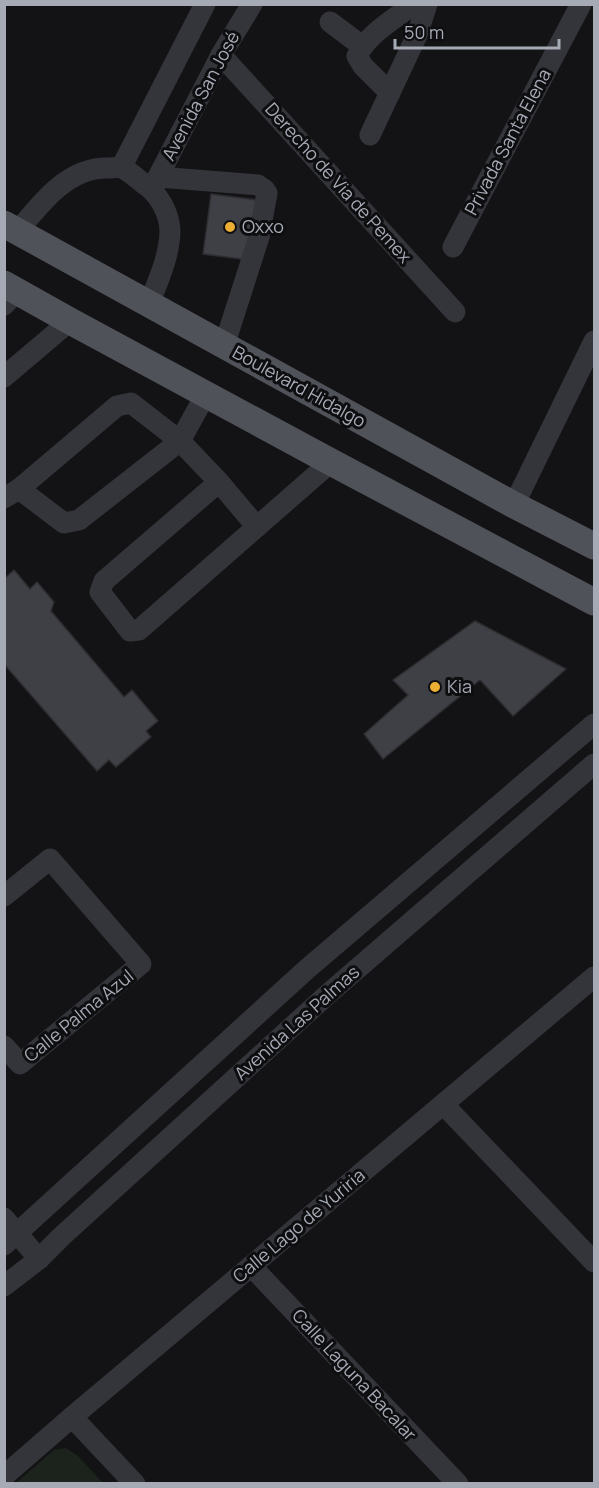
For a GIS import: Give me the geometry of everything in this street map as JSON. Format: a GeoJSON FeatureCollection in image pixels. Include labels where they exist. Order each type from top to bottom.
{"type":"FeatureCollection","features":[{"type":"Feature","properties":{"kind":"main road","name":"Boulevard Hidalgo"},"geometry":{"type":"LineString","coordinates":[[9,231],[149,304],[514,505],[594,546]]}},
{"type":"Feature","properties":{"kind":"main road"},"geometry":{"type":"LineString","coordinates":[[9,293],[70,321],[594,602]]}},
{"type":"Feature","properties":{"kind":"street","name":"Avenida San José"},"geometry":{"type":"LineString","coordinates":[[121,168],[205,4]]}},
{"type":"Feature","properties":{"kind":"street","name":"Avenida San José"},"geometry":{"type":"LineString","coordinates":[[156,183],[221,55],[252,4]]}},
{"type":"Feature","properties":{"kind":"street"},"geometry":{"type":"LineString","coordinates":[[390,93],[363,66],[357,56],[371,36],[414,4]]}},
{"type":"Feature","properties":{"kind":"street"},"geometry":{"type":"LineString","coordinates":[[370,135],[417,35],[427,4]]}},
{"type":"Feature","properties":{"kind":"street","name":"Privada Santa Elena"},"geometry":{"type":"LineString","coordinates":[[453,247],[581,5]]}},
{"type":"Feature","properties":{"kind":"street"},"geometry":{"type":"LineString","coordinates":[[330,22],[362,46]]}},
{"type":"Feature","properties":{"kind":"street","name":"Derecho de Via de Pemex"},"geometry":{"type":"LineString","coordinates":[[221,55],[455,312]]}},
{"type":"Feature","properties":{"kind":"street"},"geometry":{"type":"LineString","coordinates":[[9,231],[77,174],[99,168],[121,168],[156,183],[258,185],[267,193],[259,237],[224,346]]}},
{"type":"Feature","properties":{"kind":"street"},"geometry":{"type":"LineString","coordinates":[[149,304],[162,270],[169,244],[170,227],[156,183]]}},
{"type":"Feature","properties":{"kind":"street"},"geometry":{"type":"LineString","coordinates":[[4,377],[70,321]]}},
{"type":"Feature","properties":{"kind":"street"},"geometry":{"type":"LineString","coordinates":[[514,505],[594,341]]}},
{"type":"Feature","properties":{"kind":"street"},"geometry":{"type":"LineString","coordinates":[[206,394],[180,441],[79,520],[64,523],[12,493],[117,406],[131,403],[180,441],[257,527]]}},
{"type":"Feature","properties":{"kind":"street"},"geometry":{"type":"LineString","coordinates":[[219,482],[104,581],[100,592],[130,631],[140,630],[331,462]]}},
{"type":"Feature","properties":{"kind":"street","name":"Avenida Las Palmas"},"geometry":{"type":"LineString","coordinates":[[9,1232],[307,969],[594,724]]}},
{"type":"Feature","properties":{"kind":"street","name":"Avenida Las Palmas"},"geometry":{"type":"LineString","coordinates":[[8,1277],[39,1259],[328,994],[594,764]]}},
{"type":"Feature","properties":{"kind":"street","name":"Calle Palma Azul"},"geometry":{"type":"LineString","coordinates":[[4,896],[50,859],[141,964],[20,1064],[4,1046]]}},
{"type":"Feature","properties":{"kind":"street"},"geometry":{"type":"LineString","coordinates":[[307,969],[328,994]]}},
{"type":"Feature","properties":{"kind":"street","name":"Calle Lago de Yuriria"},"geometry":{"type":"LineString","coordinates":[[4,1476],[594,977]]}},
{"type":"Feature","properties":{"kind":"street"},"geometry":{"type":"LineString","coordinates":[[443,1104],[594,1262]]}},
{"type":"Feature","properties":{"kind":"street"},"geometry":{"type":"LineString","coordinates":[[9,1232],[39,1259]]}},
{"type":"Feature","properties":{"kind":"street","name":"Calle Laguna Bacalar"},"geometry":{"type":"LineString","coordinates":[[251,1266],[458,1484]]}},
{"type":"Feature","properties":{"kind":"street"},"geometry":{"type":"LineString","coordinates":[[72,1417],[135,1484]]}},
{"type":"Feature","properties":{"kind":"shaded area"},"geometry":{"type":"Polygon","coordinates":[[[66,1448],[78,1456],[103,1483],[16,1483],[54,1450],[66,1448]]]}},
{"type":"Feature","properties":{"kind":"building","name":"Oxxo"},"geometry":{"type":"Polygon","coordinates":[[[211,194],[257,200],[249,260],[203,254],[211,194]]]}},
{"type":"Feature","properties":{"kind":"building"},"geometry":{"type":"Polygon","coordinates":[[[14,570],[30,589],[37,582],[54,602],[51,611],[124,697],[132,690],[158,721],[146,731],[151,737],[116,767],[109,760],[97,771],[4,664],[4,579],[14,570]]]}},
{"type":"Feature","properties":{"kind":"building","name":"Kia"},"geometry":{"type":"Polygon","coordinates":[[[475,621],[566,669],[513,716],[480,680],[383,759],[364,734],[408,695],[393,680],[475,621]]]}},
{"type":"Feature","properties":{"kind":"place","name":"Oxxo"},"geometry":{"type":"Point","coordinates":[230,227]}},
{"type":"Feature","properties":{"kind":"place","name":"Kia"},"geometry":{"type":"Point","coordinates":[435,687]}}]}
